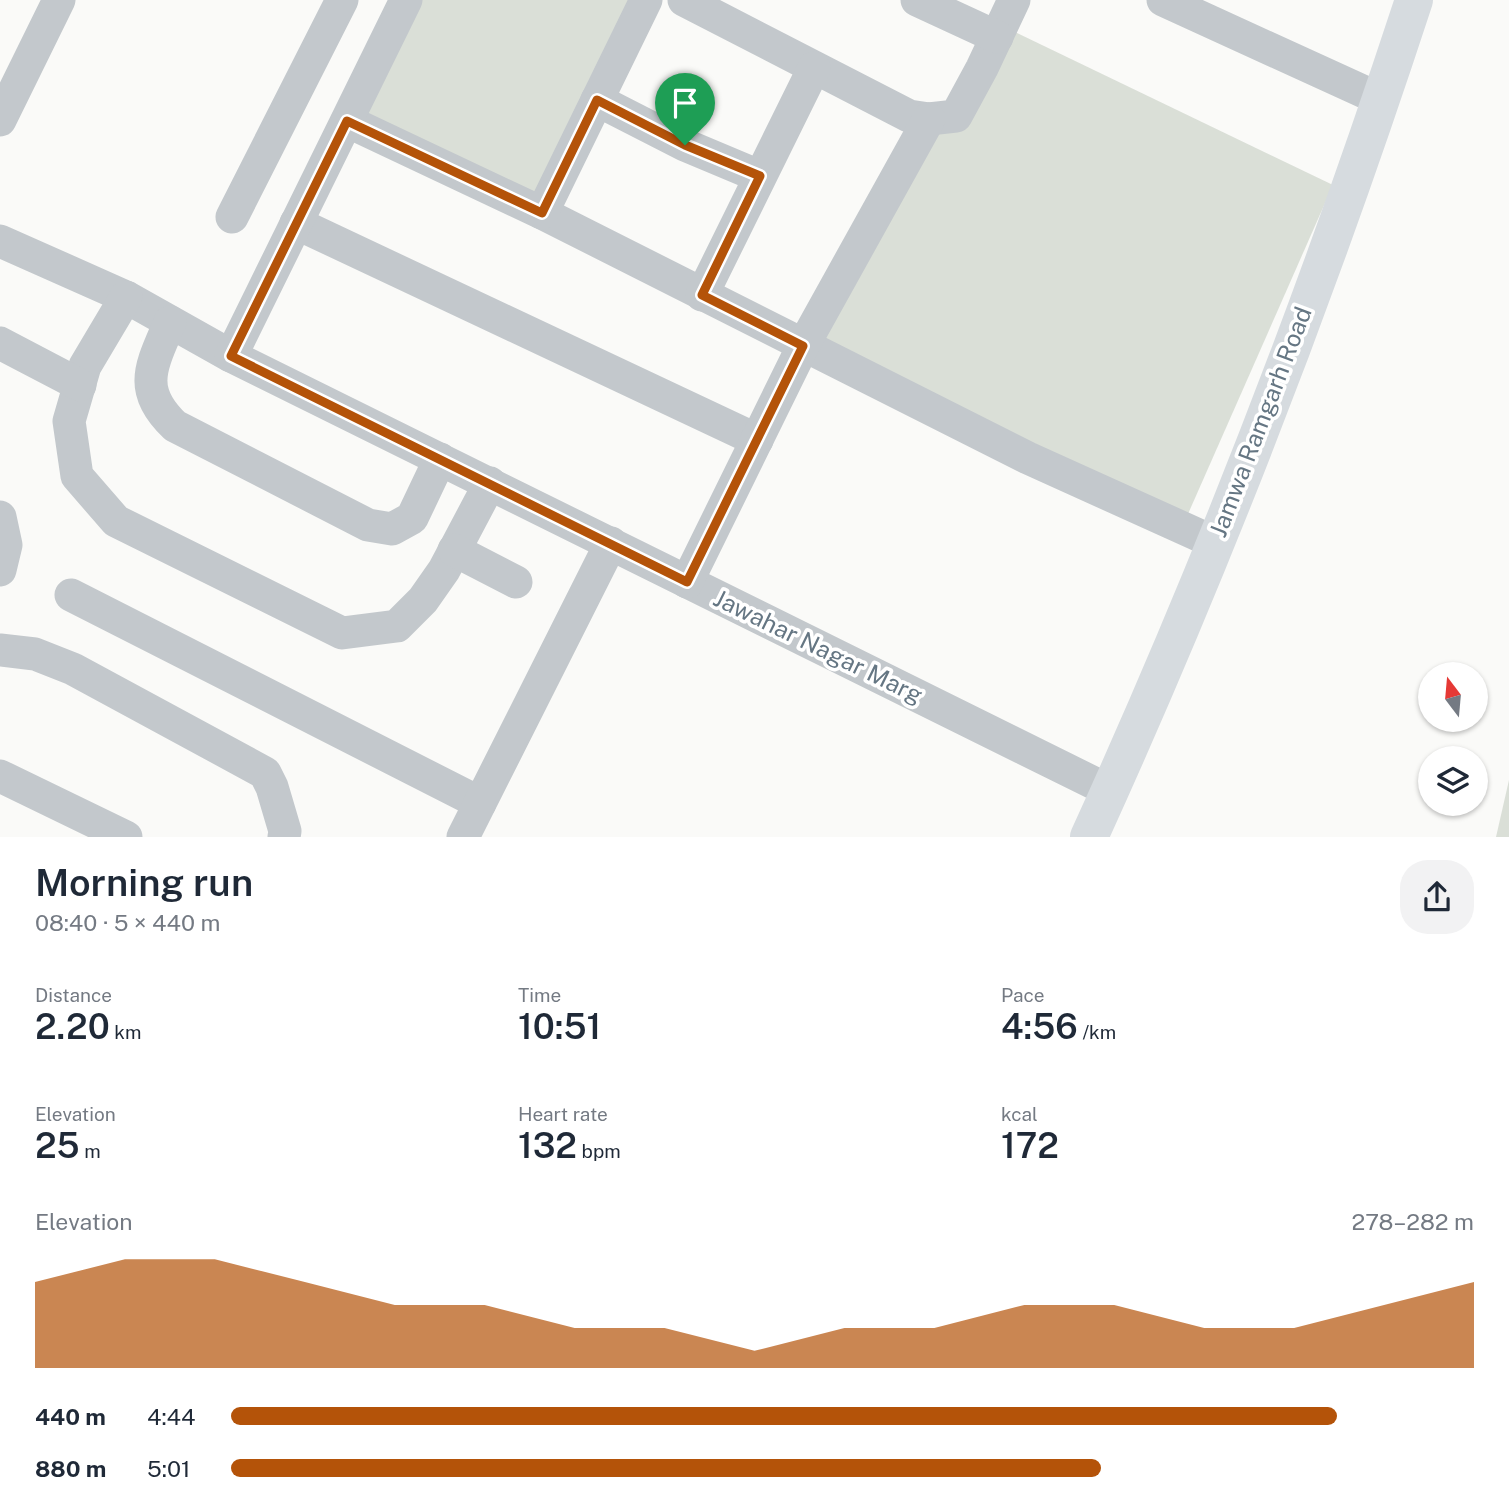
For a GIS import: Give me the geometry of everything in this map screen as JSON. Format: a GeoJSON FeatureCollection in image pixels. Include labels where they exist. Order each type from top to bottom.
{"type":"FeatureCollection","features":[{"type":"Feature","properties":{"kind":"main road","name":"Jamwa Ramgarh Road"},"geometry":{"type":"LineString","coordinates":[[1089,837],[1216,542],[1382,100],[1414,0]]}},
{"type":"Feature","properties":{"kind":"street"},"geometry":{"type":"LineString","coordinates":[[0,120],[60,0]]}},
{"type":"Feature","properties":{"kind":"street"},"geometry":{"type":"LineString","coordinates":[[232,217],[342,0]]}},
{"type":"Feature","properties":{"kind":"street"},"geometry":{"type":"LineString","coordinates":[[231,356],[406,0]]}},
{"type":"Feature","properties":{"kind":"street"},"geometry":{"type":"LineString","coordinates":[[542,213],[646,0]]}},
{"type":"Feature","properties":{"kind":"street"},"geometry":{"type":"LineString","coordinates":[[684,0],[909,116],[929,119],[956,116],[1014,0]]}},
{"type":"Feature","properties":{"kind":"street"},"geometry":{"type":"LineString","coordinates":[[917,0],[997,37]]}},
{"type":"Feature","properties":{"kind":"street"},"geometry":{"type":"LineString","coordinates":[[1163,0],[1382,100]]}},
{"type":"Feature","properties":{"kind":"street"},"geometry":{"type":"LineString","coordinates":[[702,295],[814,68]]}},
{"type":"Feature","properties":{"kind":"street"},"geometry":{"type":"LineString","coordinates":[[597,100],[685,145],[760,176]]}},
{"type":"Feature","properties":{"kind":"street"},"geometry":{"type":"LineString","coordinates":[[687,582],[803,346],[929,119]]}},
{"type":"Feature","properties":{"kind":"street"},"geometry":{"type":"LineString","coordinates":[[347,121],[542,213],[1028,458],[1216,542]]}},
{"type":"Feature","properties":{"kind":"street"},"geometry":{"type":"LineString","coordinates":[[296,223],[757,440]]}},
{"type":"Feature","properties":{"kind":"street","name":"Jawahar Nagar Marg"},"geometry":{"type":"LineString","coordinates":[[1,244],[126,298],[231,356],[1110,791]]}},
{"type":"Feature","properties":{"kind":"street"},"geometry":{"type":"LineString","coordinates":[[126,298],[86,366],[69,421],[77,476],[116,521],[342,633],[397,626],[423,600],[490,483]]}},
{"type":"Feature","properties":{"kind":"street"},"geometry":{"type":"LineString","coordinates":[[170,322],[152,366],[151,389],[160,412],[175,426],[368,525],[392,529],[412,518],[440,459]]}},
{"type":"Feature","properties":{"kind":"street"},"geometry":{"type":"LineString","coordinates":[[0,342],[80,385]]}},
{"type":"Feature","properties":{"kind":"street"},"geometry":{"type":"LineString","coordinates":[[0,517],[6,545],[0,570]]}},
{"type":"Feature","properties":{"kind":"street"},"geometry":{"type":"LineString","coordinates":[[466,836],[611,543]]}},
{"type":"Feature","properties":{"kind":"street"},"geometry":{"type":"LineString","coordinates":[[454,550],[516,582]]}},
{"type":"Feature","properties":{"kind":"street"},"geometry":{"type":"LineString","coordinates":[[71,595],[480,803]]}},
{"type":"Feature","properties":{"kind":"street"},"geometry":{"type":"LineString","coordinates":[[0,650],[34,654],[73,668],[265,773],[272,787],[285,831],[284,837]]}},
{"type":"Feature","properties":{"kind":"street"},"geometry":{"type":"LineString","coordinates":[[0,776],[126,837]]}},
{"type":"Feature","properties":{"kind":"shaded area"},"geometry":{"type":"Polygon","coordinates":[[[416,0],[634,0],[532,209],[362,113],[416,0]]]}},
{"type":"Feature","properties":{"kind":"shaded area"},"geometry":{"type":"Polygon","coordinates":[[[1013,31],[1333,185],[1188,514],[814,343],[935,126],[1013,31]]]}},
{"type":"Feature","properties":{"kind":"shaded area"},"geometry":{"type":"Polygon","coordinates":[[[1509,780],[1509,837],[1496,837],[1509,780]]]}},
{"type":"Feature","properties":{"kind":"route"},"geometry":{"type":"LineString","coordinates":[[597,100],[685,145],[760,176],[702,295],[803,346],[687,582],[231,356],[347,121],[542,213],[597,100]]}}]}
